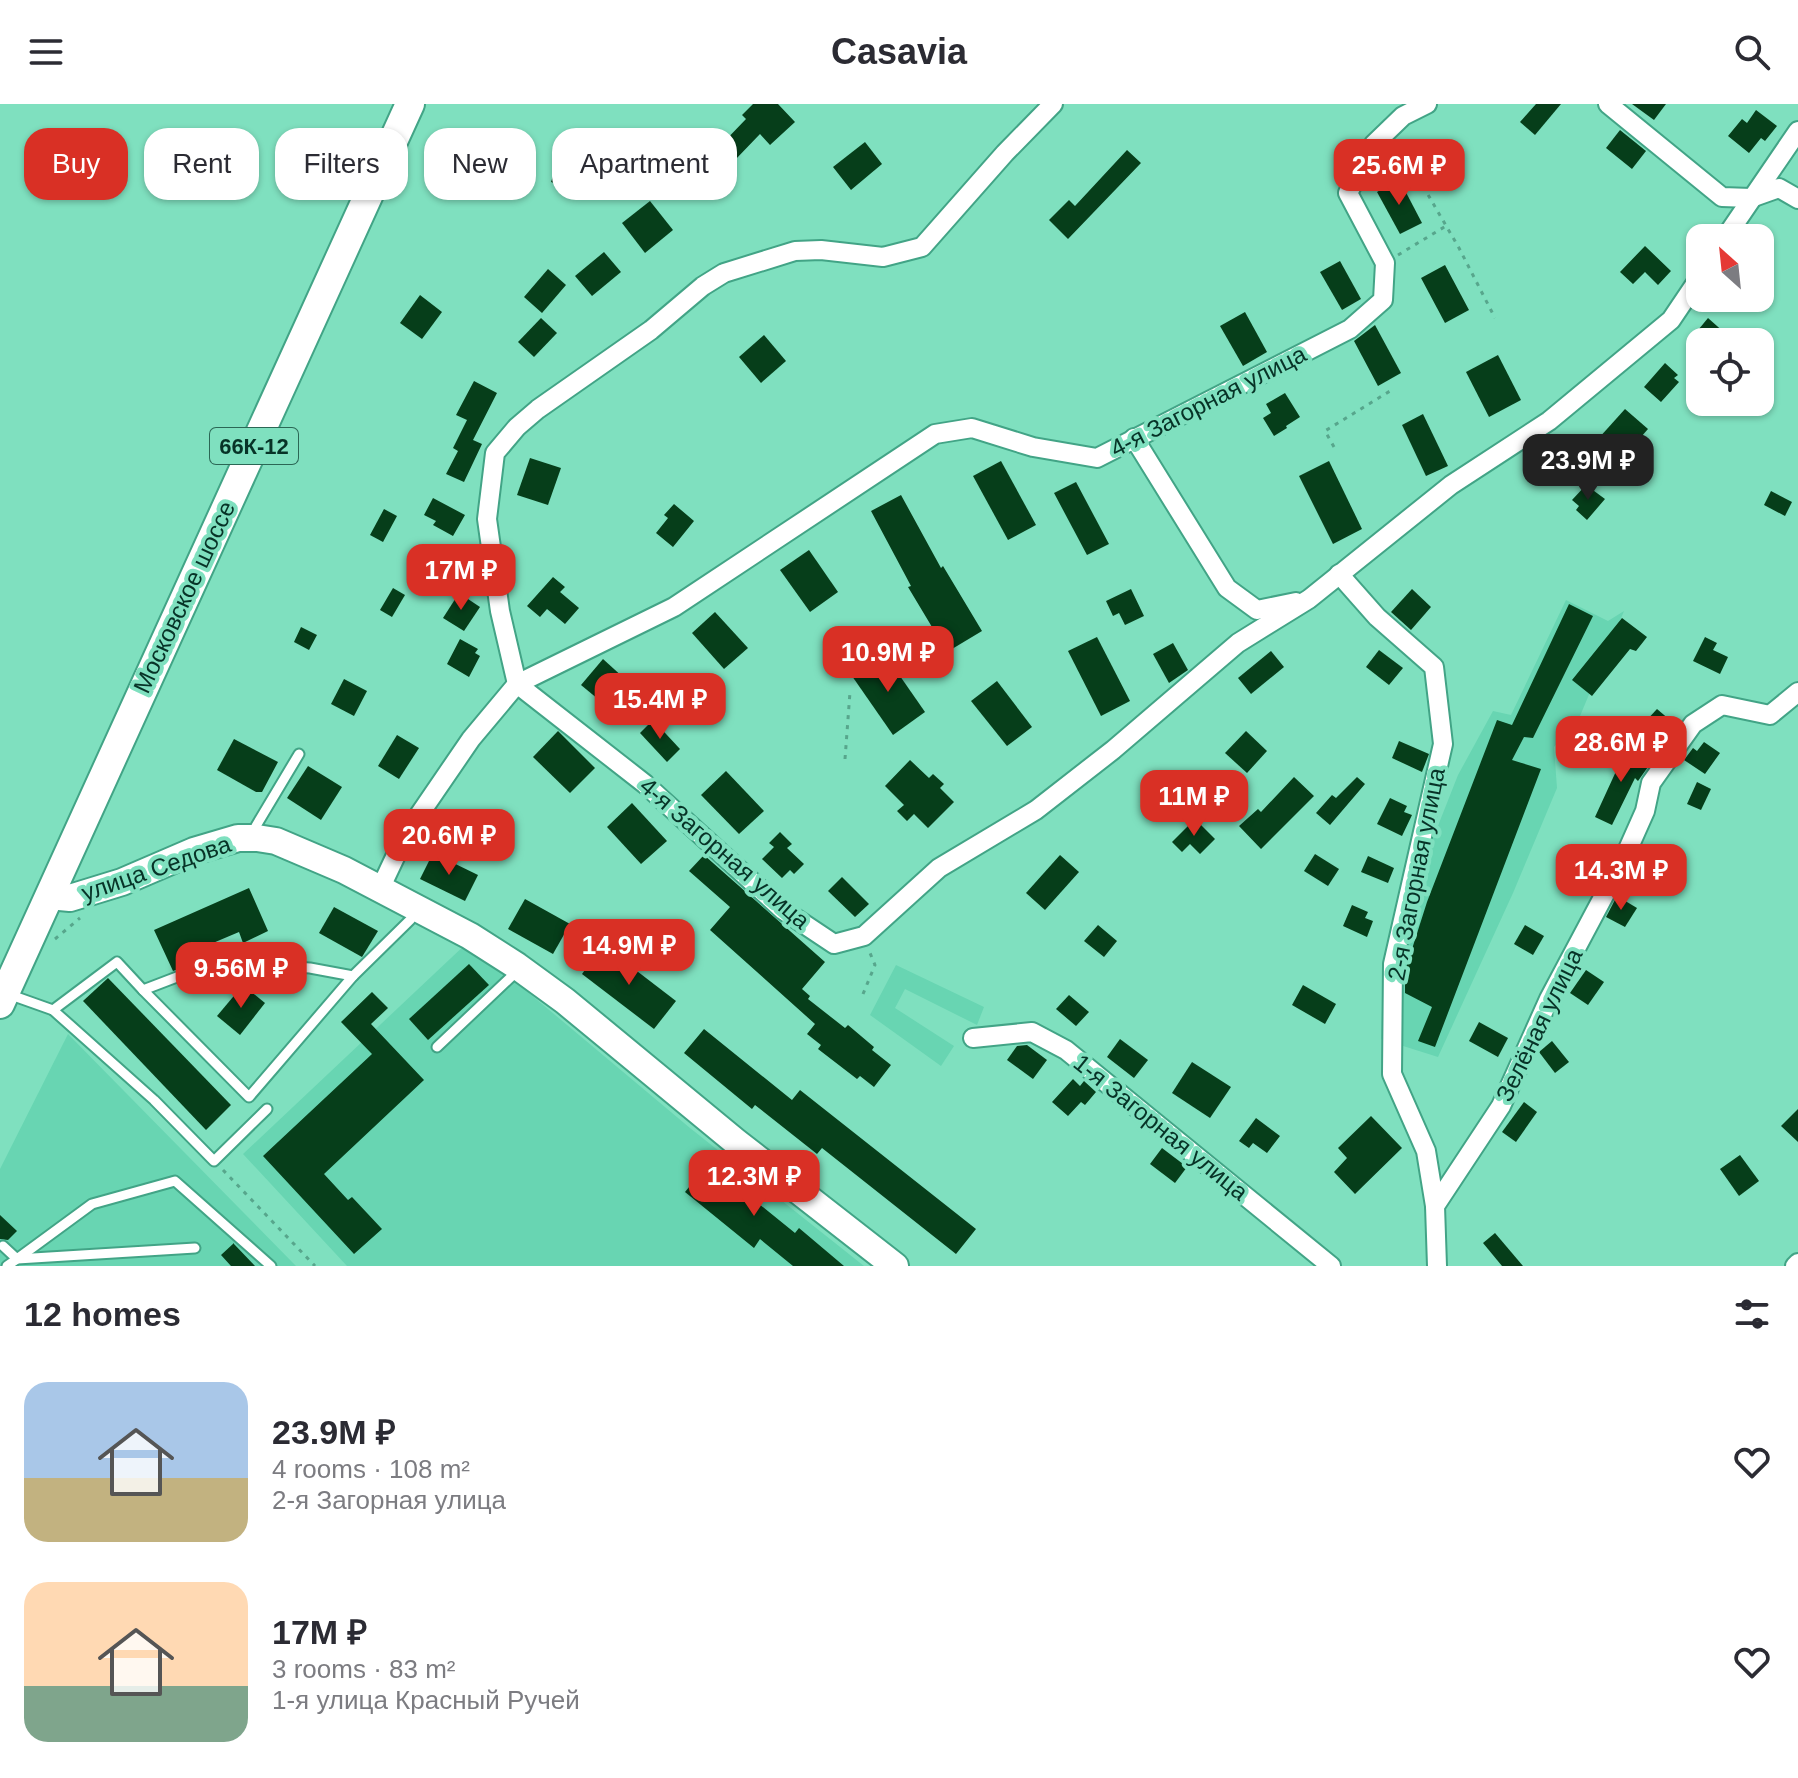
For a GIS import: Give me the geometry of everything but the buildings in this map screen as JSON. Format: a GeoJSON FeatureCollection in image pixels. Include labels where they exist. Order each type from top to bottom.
{"type":"FeatureCollection","features":[{"type":"Feature","properties":{"kind":"main road","name":"Московское шоссе"},"geometry":{"type":"LineString","coordinates":[[2,998],[410,104]]}},
{"type":"Feature","properties":{"kind":"street"},"geometry":{"type":"LineString","coordinates":[[517,684],[500,611],[487,519],[495,453],[517,427],[724,273],[795,251],[821,250],[883,257],[922,247],[1053,104]]}},
{"type":"Feature","properties":{"kind":"street"},"geometry":{"type":"LineString","coordinates":[[1385,263],[1348,193],[1374,144],[1403,116],[1427,104]]}},
{"type":"Feature","properties":{"kind":"street"},"geometry":{"type":"LineString","coordinates":[[1608,104],[1722,197],[1751,198],[1779,188],[1798,199]]}},
{"type":"Feature","properties":{"kind":"street"},"geometry":{"type":"LineString","coordinates":[[1734,224],[1798,131]]}},
{"type":"Feature","properties":{"kind":"street","name":"4-я Загорная улица"},"geometry":{"type":"LineString","coordinates":[[380,889],[406,834],[471,739],[517,684],[674,607],[935,434],[972,428],[1033,447],[1097,458],[1350,329],[1383,300],[1385,263]]}},
{"type":"Feature","properties":{"kind":"street"},"geometry":{"type":"LineString","coordinates":[[864,936],[939,868],[1036,810],[1113,750],[1238,643],[1309,599],[1451,485],[1549,421],[1671,320],[1686,298]]}},
{"type":"Feature","properties":{"kind":"street"},"geometry":{"type":"LineString","coordinates":[[1134,438],[1227,588],[1257,610],[1309,599]]}},
{"type":"Feature","properties":{"kind":"street","name":"2-я Загорная улица"},"geometry":{"type":"LineString","coordinates":[[1339,574],[1377,617],[1434,667],[1443,744],[1393,964],[1392,1074],[1426,1151],[1435,1206]]}},
{"type":"Feature","properties":{"kind":"street","name":"4-я Загорная улица"},"geometry":{"type":"LineString","coordinates":[[517,684],[645,784],[783,910],[834,944],[864,936]]}},
{"type":"Feature","properties":{"kind":"street","name":"Зелёная улица"},"geometry":{"type":"LineString","coordinates":[[1435,1206],[1501,1106],[1549,999],[1625,856],[1645,811],[1651,783],[1693,724],[1722,705],[1770,715],[1798,692]]}},
{"type":"Feature","properties":{"kind":"street","name":"улица Седова"},"geometry":{"type":"LineString","coordinates":[[49,896],[70,898],[122,882],[194,851],[238,838],[276,841],[344,870],[470,936],[517,966],[565,1001],[736,1142],[895,1266]]}},
{"type":"Feature","properties":{"kind":"street","name":"1-я Загорная улица"},"geometry":{"type":"LineString","coordinates":[[973,1038],[1032,1032],[1066,1050],[1331,1266]]}},
{"type":"Feature","properties":{"kind":"street"},"geometry":{"type":"LineString","coordinates":[[1435,1206],[1437,1266]]}},
{"type":"Feature","properties":{"kind":"lane"},"geometry":{"type":"LineString","coordinates":[[257,838],[256,826],[299,754]]}},
{"type":"Feature","properties":{"kind":"lane"},"geometry":{"type":"LineString","coordinates":[[53,1010],[117,962],[249,1097],[353,976],[410,920],[417,909]]}},
{"type":"Feature","properties":{"kind":"lane"},"geometry":{"type":"LineString","coordinates":[[143,990],[190,972],[279,966],[353,976]]}},
{"type":"Feature","properties":{"kind":"lane"},"geometry":{"type":"LineString","coordinates":[[437,1047],[512,976],[517,966]]}},
{"type":"Feature","properties":{"kind":"lane"},"geometry":{"type":"LineString","coordinates":[[2,998],[53,1010],[154,1100],[214,1161],[267,1109]]}},
{"type":"Feature","properties":{"kind":"lane"},"geometry":{"type":"LineString","coordinates":[[7,1266],[92,1204],[175,1181],[271,1266]]}},
{"type":"Feature","properties":{"kind":"lane"},"geometry":{"type":"LineString","coordinates":[[3,1246],[17,1259],[195,1248]]}},
{"type":"Feature","properties":{"kind":"path"},"geometry":{"type":"LineString","coordinates":[[1389,129],[1495,318]]}},
{"type":"Feature","properties":{"kind":"path"},"geometry":{"type":"LineString","coordinates":[[1385,263],[1446,226]]}},
{"type":"Feature","properties":{"kind":"path"},"geometry":{"type":"LineString","coordinates":[[1334,447],[1325,431],[1390,391]]}},
{"type":"Feature","properties":{"kind":"path"},"geometry":{"type":"LineString","coordinates":[[845,759],[850,692]]}},
{"type":"Feature","properties":{"kind":"path"},"geometry":{"type":"LineString","coordinates":[[52,943],[82,917]]}},
{"type":"Feature","properties":{"kind":"path"},"geometry":{"type":"LineString","coordinates":[[863,994],[875,965],[864,936]]}},
{"type":"Feature","properties":{"kind":"path"},"geometry":{"type":"LineString","coordinates":[[214,1161],[315,1266]]}},
{"type":"Feature","properties":{"kind":"shaded area"},"geometry":{"type":"Polygon","coordinates":[[[1566,600],[1608,621],[1624,611],[1580,716],[1554,747],[1557,788],[1513,893],[1438,1057],[1381,1039],[1383,980],[1390,929],[1432,841],[1458,775],[1493,711],[1511,715],[1566,600]]]}},
{"type":"Feature","properties":{"kind":"shaded area"},"geometry":{"type":"Polygon","coordinates":[[[468,942],[690,1128],[864,1266],[347,1266],[243,1154],[468,942]]]}},
{"type":"Feature","properties":{"kind":"shaded area"},"geometry":{"type":"Polygon","coordinates":[[[896,965],[984,1007],[977,1025],[905,989],[895,1008],[954,1046],[941,1066],[870,1015],[896,965]]]}},
{"type":"Feature","properties":{"kind":"shaded area"},"geometry":{"type":"Polygon","coordinates":[[[68,1034],[296,1266],[0,1266],[0,1169],[68,1034]]]}}]}
